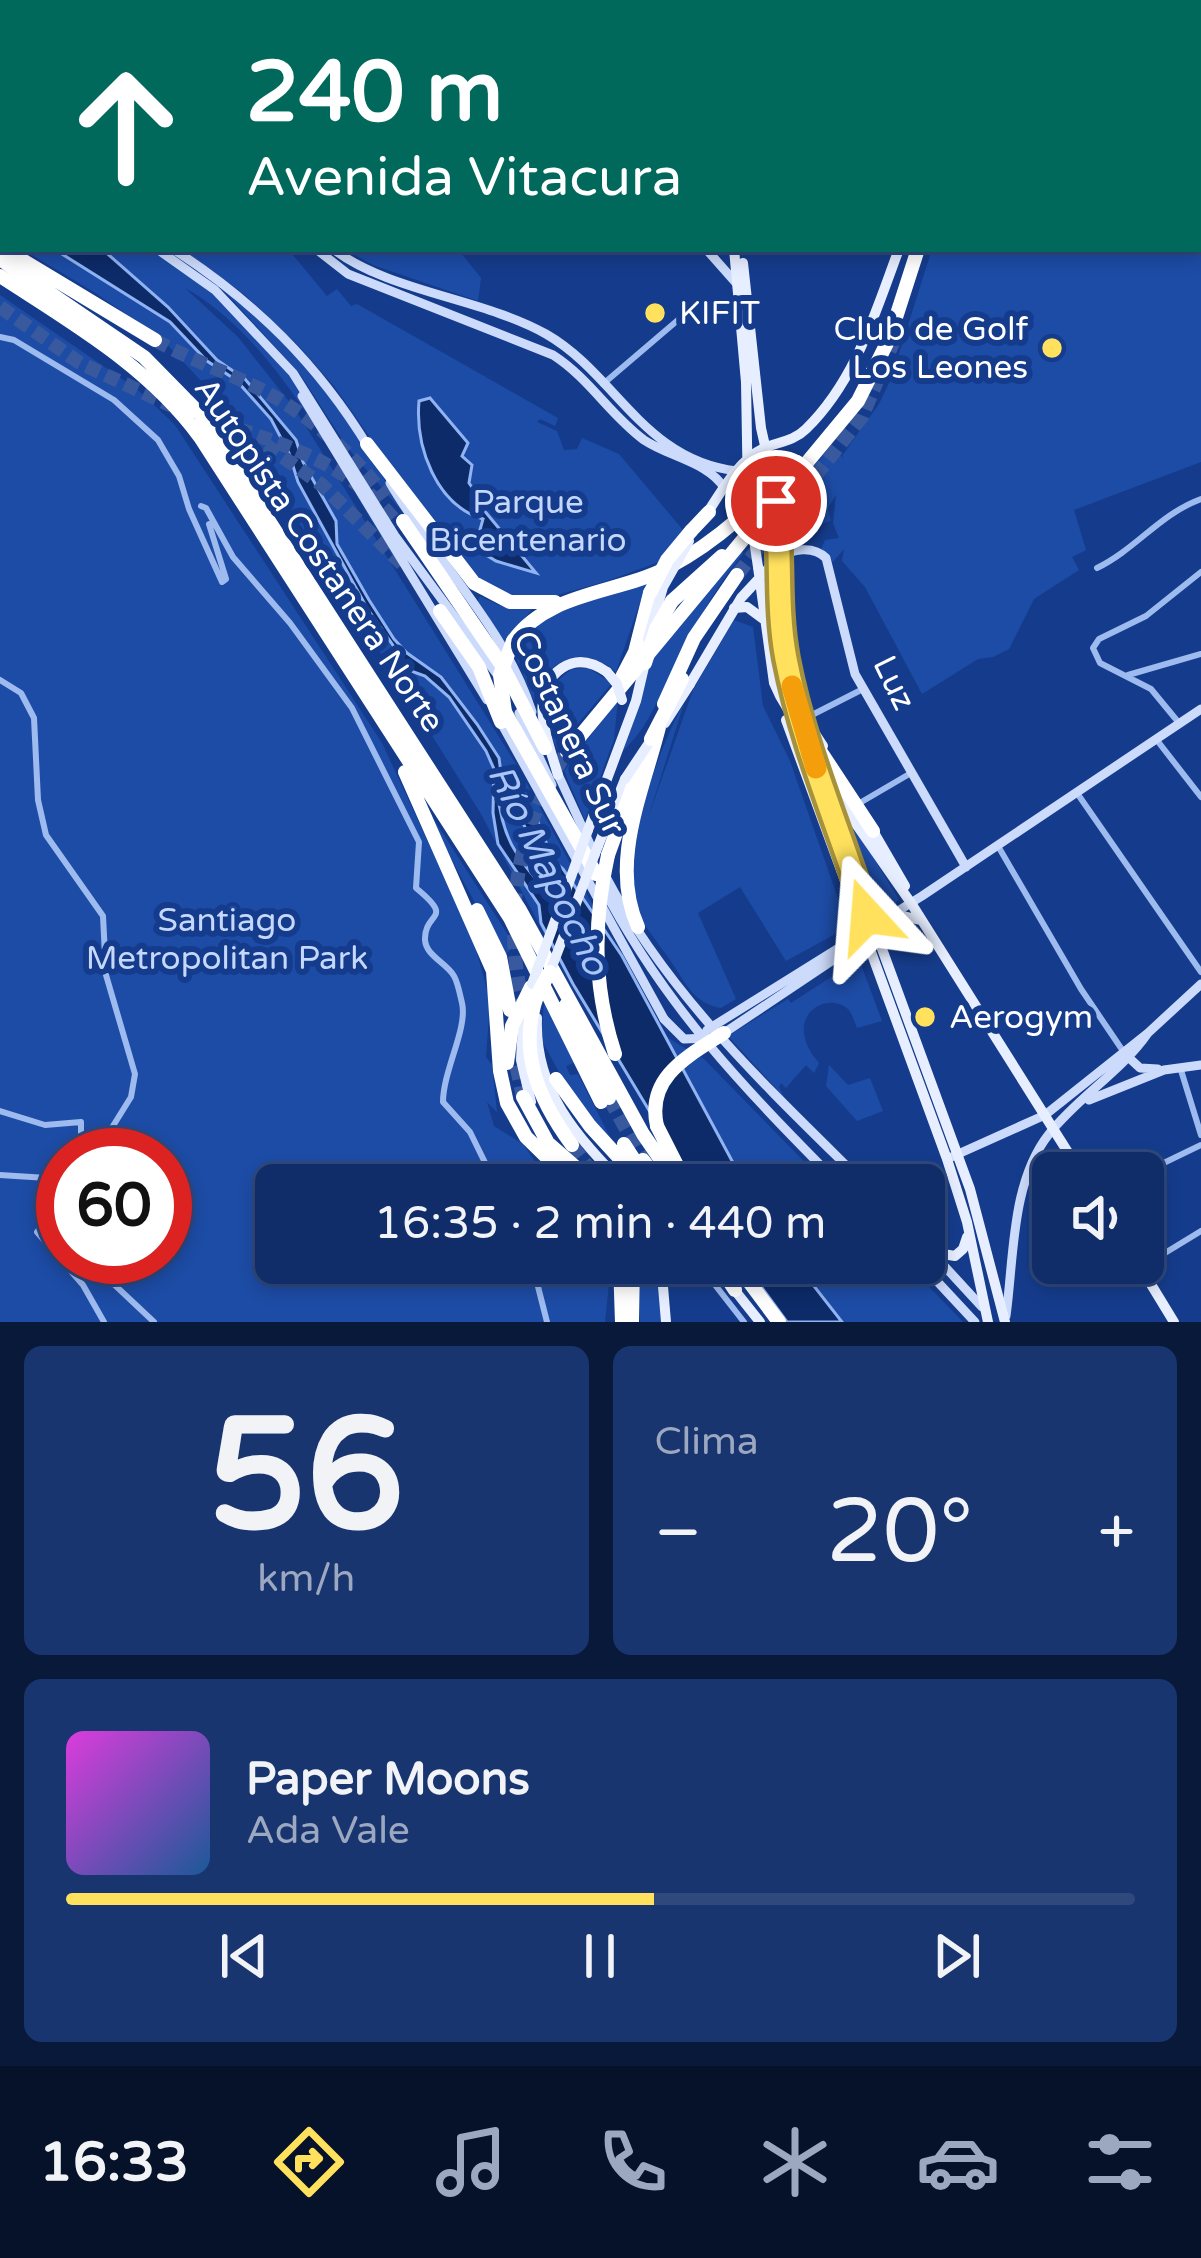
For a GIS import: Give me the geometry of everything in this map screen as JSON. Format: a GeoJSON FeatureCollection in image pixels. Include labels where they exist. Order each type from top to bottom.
{"type":"FeatureCollection","features":[{"type":"Feature","properties":{"kind":"highway"},"geometry":{"type":"LineString","coordinates":[[9,252],[155,340]]}},
{"type":"Feature","properties":{"kind":"highway"},"geometry":{"type":"LineString","coordinates":[[567,752],[858,401],[894,327],[917,252]]}},
{"type":"Feature","properties":{"kind":"highway","name":"Autopista Costanera Norte"},"geometry":{"type":"LineString","coordinates":[[0,259],[130,346],[191,403],[541,945],[643,1134],[665,1164]]}},
{"type":"Feature","properties":{"kind":"highway","name":"Autopista Costanera Norte"},"geometry":{"type":"LineString","coordinates":[[0,276],[131,364],[178,409],[510,918],[605,1100],[541,945]]}},
{"type":"Feature","properties":{"kind":"highway"},"geometry":{"type":"LineString","coordinates":[[503,717],[500,675],[512,641],[537,616],[663,571],[735,523],[836,416],[868,374],[894,327]]}},
{"type":"Feature","properties":{"kind":"highway"},"geometry":{"type":"LineString","coordinates":[[367,444],[458,567],[481,589],[524,604],[572,600]]}},
{"type":"Feature","properties":{"kind":"highway"},"geometry":{"type":"LineString","coordinates":[[590,722],[632,657],[650,592],[667,560],[709,512]]}},
{"type":"Feature","properties":{"kind":"highway"},"geometry":{"type":"LineString","coordinates":[[645,663],[672,601],[760,519]]}},
{"type":"Feature","properties":{"kind":"highway"},"geometry":{"type":"LineString","coordinates":[[490,663],[401,522],[502,667],[545,748]]}},
{"type":"Feature","properties":{"kind":"highway"},"geometry":{"type":"LineString","coordinates":[[652,739],[686,682],[698,646],[740,577],[694,638],[603,851],[596,952],[601,1000],[636,1108],[669,1164]]}},
{"type":"Feature","properties":{"kind":"highway"},"geometry":{"type":"LineString","coordinates":[[440,610],[479,667],[590,873]]}},
{"type":"Feature","properties":{"kind":"highway"},"geometry":{"type":"LineString","coordinates":[[638,927],[625,890],[625,865],[668,692]]}},
{"type":"Feature","properties":{"kind":"highway"},"geometry":{"type":"LineString","coordinates":[[383,724],[494,971],[500,1071],[507,1103],[526,1137],[553,1163]]}},
{"type":"Feature","properties":{"kind":"highway"},"geometry":{"type":"LineString","coordinates":[[811,744],[873,831]]}},
{"type":"Feature","properties":{"kind":"highway"},"geometry":{"type":"LineString","coordinates":[[440,849],[496,947],[510,1010]]}},
{"type":"Feature","properties":{"kind":"highway"},"geometry":{"type":"LineString","coordinates":[[550,972],[512,1026],[507,1069],[520,1117],[553,1163]]}},
{"type":"Feature","properties":{"kind":"highway"},"geometry":{"type":"LineString","coordinates":[[536,990],[529,1025],[531,1065],[546,1106],[572,1145]]}},
{"type":"Feature","properties":{"kind":"highway"},"geometry":{"type":"LineString","coordinates":[[672,1164],[657,1126],[655,1102],[662,1080],[722,1029]]}},
{"type":"Feature","properties":{"kind":"highway"},"geometry":{"type":"LineString","coordinates":[[556,1078],[626,1164]]}},
{"type":"Feature","properties":{"kind":"highway"},"geometry":{"type":"LineString","coordinates":[[523,1097],[548,1143],[574,1164]]}},
{"type":"Feature","properties":{"kind":"highway"},"geometry":{"type":"LineString","coordinates":[[624,1144],[635,1164]]}},
{"type":"Feature","properties":{"kind":"highway"},"geometry":{"type":"LineString","coordinates":[[643,1160],[646,1164]]}},
{"type":"Feature","properties":{"kind":"highway"},"geometry":{"type":"LineString","coordinates":[[621,1284],[622,1322]]}},
{"type":"Feature","properties":{"kind":"highway"},"geometry":{"type":"LineString","coordinates":[[632,1322],[633,1284]]}},
{"type":"Feature","properties":{"kind":"highway"},"geometry":{"type":"LineString","coordinates":[[730,1284],[735,1290]]}},
{"type":"Feature","properties":{"kind":"highway"},"geometry":{"type":"LineString","coordinates":[[751,1284],[779,1322]]}},
{"type":"Feature","properties":{"kind":"main road","name":"Costanera Sur"},"geometry":{"type":"LineString","coordinates":[[161,252],[215,290],[278,355],[313,401],[395,536],[490,663],[523,720],[590,873],[664,1019],[687,1040],[705,1040],[722,1029]]}},
{"type":"Feature","properties":{"kind":"main road","name":"Costanera Sur"},"geometry":{"type":"LineString","coordinates":[[177,252],[240,297],[298,349],[367,444],[421,535],[506,651],[558,776],[612,887],[638,927],[722,1029],[847,1164]]}},
{"type":"Feature","properties":{"kind":"main road"},"geometry":{"type":"LineString","coordinates":[[320,252],[348,274],[566,363],[636,434],[708,471],[724,489]]}},
{"type":"Feature","properties":{"kind":"main road"},"geometry":{"type":"LineString","coordinates":[[339,252],[376,272],[485,308],[550,337],[661,440],[699,459],[759,465],[772,478]]}},
{"type":"Feature","properties":{"kind":"main road"},"geometry":{"type":"LineString","coordinates":[[709,252],[741,284]]}},
{"type":"Feature","properties":{"kind":"main road"},"geometry":{"type":"LineString","coordinates":[[709,512],[741,466],[809,425],[849,375],[896,252]]}},
{"type":"Feature","properties":{"kind":"main road"},"geometry":{"type":"LineString","coordinates":[[737,254],[772,478],[782,630],[794,694],[867,932]]}},
{"type":"Feature","properties":{"kind":"main road"},"geometry":{"type":"LineString","coordinates":[[741,284],[738,299],[746,382],[741,466],[773,683],[982,1226],[1005,1322]]}},
{"type":"Feature","properties":{"kind":"main road","name":"Costanera Sur"},"geometry":{"type":"LineString","coordinates":[[278,355],[503,717],[648,968],[698,1036],[819,1164]]}},
{"type":"Feature","properties":{"kind":"main road"},"geometry":{"type":"LineString","coordinates":[[761,428],[783,442]]}},
{"type":"Feature","properties":{"kind":"main road"},"geometry":{"type":"LineString","coordinates":[[579,1164],[555,1139],[528,1095],[520,1036],[640,687],[658,598],[693,532]]}},
{"type":"Feature","properties":{"kind":"main road","name":"Luz"},"geometry":{"type":"LineString","coordinates":[[778,558],[808,550],[826,558],[863,689],[966,867]]}},
{"type":"Feature","properties":{"kind":"main road"},"geometry":{"type":"LineString","coordinates":[[686,682],[759,571],[778,558]]}},
{"type":"Feature","properties":{"kind":"main road"},"geometry":{"type":"LineString","coordinates":[[734,608],[747,607],[766,621]]}},
{"type":"Feature","properties":{"kind":"main road"},"geometry":{"type":"LineString","coordinates":[[558,776],[543,720],[547,686],[559,670],[574,663],[593,664],[607,672],[622,700],[620,743]]}},
{"type":"Feature","properties":{"kind":"main road"},"geometry":{"type":"LineString","coordinates":[[773,683],[856,824],[1068,1152]]}},
{"type":"Feature","properties":{"kind":"main road"},"geometry":{"type":"LineString","coordinates":[[794,694],[911,903]]}},
{"type":"Feature","properties":{"kind":"main road"},"geometry":{"type":"LineString","coordinates":[[698,1036],[722,1029],[857,944],[867,932],[1201,709]]}},
{"type":"Feature","properties":{"kind":"main road"},"geometry":{"type":"LineString","coordinates":[[550,972],[603,851],[625,779],[652,739]]}},
{"type":"Feature","properties":{"kind":"main road"},"geometry":{"type":"LineString","coordinates":[[895,914],[922,921]]}},
{"type":"Feature","properties":{"kind":"main road"},"geometry":{"type":"LineString","coordinates":[[722,1029],[854,935],[867,932]]}},
{"type":"Feature","properties":{"kind":"main road"},"geometry":{"type":"LineString","coordinates":[[1005,1322],[1026,1178],[1039,1148],[1125,1054],[1201,985]]}},
{"type":"Feature","properties":{"kind":"main road"},"geometry":{"type":"LineString","coordinates":[[536,990],[537,1045],[547,1085],[573,1129],[604,1164]]}},
{"type":"Feature","properties":{"kind":"main road"},"geometry":{"type":"LineString","coordinates":[[952,1157],[1045,1115],[1125,1054]]}},
{"type":"Feature","properties":{"kind":"main road"},"geometry":{"type":"LineString","coordinates":[[1125,1054],[1140,1067],[1164,1070]]}},
{"type":"Feature","properties":{"kind":"main road"},"geometry":{"type":"LineString","coordinates":[[1078,1105],[1164,1070],[1201,1065]]}},
{"type":"Feature","properties":{"kind":"main road"},"geometry":{"type":"LineString","coordinates":[[952,1157],[989,1319]]}},
{"type":"Feature","properties":{"kind":"main road"},"geometry":{"type":"LineString","coordinates":[[945,1257],[959,1254],[968,1222]]}},
{"type":"Feature","properties":{"kind":"main road"},"geometry":{"type":"LineString","coordinates":[[945,1268],[989,1319]]}},
{"type":"Feature","properties":{"kind":"main road"},"geometry":{"type":"LineString","coordinates":[[663,1284],[666,1322]]}},
{"type":"Feature","properties":{"kind":"main road"},"geometry":{"type":"LineString","coordinates":[[940,1284],[975,1322]]}},
{"type":"Feature","properties":{"kind":"main road"},"geometry":{"type":"LineString","coordinates":[[1151,1284],[1174,1322]]}},
{"type":"Feature","properties":{"kind":"main road"},"geometry":{"type":"LineString","coordinates":[[735,1290],[760,1322]]}},
{"type":"Feature","properties":{"kind":"street"},"geometry":{"type":"LineString","coordinates":[[602,385],[692,308],[738,299]]}},
{"type":"Feature","properties":{"kind":"street"},"geometry":{"type":"LineString","coordinates":[[0,337],[14,340],[114,400],[158,440],[179,476],[188,509],[222,582],[226,579],[201,506],[233,557],[290,623],[352,708],[419,842],[416,888],[434,900],[436,908],[436,920],[425,935],[428,950],[456,979],[463,1004],[443,1102],[470,1132],[486,1164]]}},
{"type":"Feature","properties":{"kind":"street"},"geometry":{"type":"LineString","coordinates":[[1097,568],[1126,552],[1174,511],[1201,499]]}},
{"type":"Feature","properties":{"kind":"street"},"geometry":{"type":"LineString","coordinates":[[1179,723],[1156,694],[1100,663],[1094,645],[1146,616],[1201,572]]}},
{"type":"Feature","properties":{"kind":"street"},"geometry":{"type":"LineString","coordinates":[[1128,675],[1201,654]]}},
{"type":"Feature","properties":{"kind":"street"},"geometry":{"type":"LineString","coordinates":[[0,680],[21,693],[34,718],[38,800],[46,835],[99,907],[105,926],[106,975],[135,1074],[135,1088],[111,1128]]}},
{"type":"Feature","properties":{"kind":"street"},"geometry":{"type":"LineString","coordinates":[[806,718],[863,689]]}},
{"type":"Feature","properties":{"kind":"street"},"geometry":{"type":"LineString","coordinates":[[1156,739],[1201,796]]}},
{"type":"Feature","properties":{"kind":"street"},"geometry":{"type":"LineString","coordinates":[[858,804],[911,773]]}},
{"type":"Feature","properties":{"kind":"street"},"geometry":{"type":"LineString","coordinates":[[1077,793],[1201,972]]}},
{"type":"Feature","properties":{"kind":"street"},"geometry":{"type":"LineString","coordinates":[[998,846],[1125,1054]]}},
{"type":"Feature","properties":{"kind":"street"},"geometry":{"type":"LineString","coordinates":[[1180,1066],[1201,1135]]}},
{"type":"Feature","properties":{"kind":"street"},"geometry":{"type":"LineString","coordinates":[[0,1111],[45,1125],[79,1120],[83,1128]]}},
{"type":"Feature","properties":{"kind":"street"},"geometry":{"type":"LineString","coordinates":[[1164,1162],[1201,1144]]}},
{"type":"Feature","properties":{"kind":"street"},"geometry":{"type":"LineString","coordinates":[[0,1175],[36,1177]]}},
{"type":"Feature","properties":{"kind":"street"},"geometry":{"type":"LineString","coordinates":[[1164,1251],[1201,1231]]}},
{"type":"Feature","properties":{"kind":"street"},"geometry":{"type":"LineString","coordinates":[[82,1284],[104,1322]]}},
{"type":"Feature","properties":{"kind":"street"},"geometry":{"type":"LineString","coordinates":[[117,1284],[154,1322]]}},
{"type":"Feature","properties":{"kind":"street"},"geometry":{"type":"LineString","coordinates":[[537,1284],[547,1322]]}},
{"type":"Feature","properties":{"kind":"street"},"geometry":{"type":"LineString","coordinates":[[714,1284],[744,1322]]}},
{"type":"Feature","properties":{"kind":"green space"},"geometry":{"type":"Polygon","coordinates":[[[27,252],[155,252],[222,299],[291,374],[401,556],[398,565],[279,375],[219,311],[185,288],[238,337],[295,409],[519,769],[662,1033],[704,1059],[806,1164],[681,1164],[559,962],[481,814],[230,412],[162,339],[27,252]]]}},
{"type":"Feature","properties":{"kind":"green space","name":"Parque Bicentenario"},"geometry":{"type":"Polygon","coordinates":[[[184,252],[290,252],[327,296],[337,289],[351,306],[357,304],[558,418],[555,426],[537,422],[557,431],[564,450],[577,449],[582,438],[619,454],[683,530],[659,562],[607,581],[536,601],[492,593],[449,550],[334,386],[245,295],[184,252]]]}},
{"type":"Feature","properties":{"kind":"green space"},"geometry":{"type":"Polygon","coordinates":[[[349,252],[460,252],[481,278],[478,301],[373,265],[349,252]]]}},
{"type":"Feature","properties":{"kind":"green space","name":"Club de Golf Los Leones"},"geometry":{"type":"Polygon","coordinates":[[[931,252],[1201,252],[1201,462],[1074,510],[1086,550],[1072,557],[1079,570],[1034,599],[1009,649],[978,659],[922,694],[865,587],[842,561],[844,549],[833,562],[821,549],[825,540],[839,538],[833,523],[836,495],[828,508],[831,521],[793,528],[816,506],[817,494],[803,483],[830,446],[844,459],[891,379],[931,252]]]}},
{"type":"Feature","properties":{"kind":"green space"},"geometry":{"type":"Polygon","coordinates":[[[218,284],[277,336],[324,390],[405,515],[347,447],[300,374],[218,284]]]}},
{"type":"Feature","properties":{"kind":"green space","name":"Santiago Metropolitan Park"},"geometry":{"type":"Polygon","coordinates":[[[0,295],[138,390],[175,425],[382,743],[473,938],[490,1001],[486,1057],[492,1065],[497,1112],[487,1102],[494,1126],[523,1144],[537,1164],[255,1164],[255,1284],[609,1284],[605,1322],[0,1322],[0,295]]]}},
{"type":"Feature","properties":{"kind":"green space"},"geometry":{"type":"Polygon","coordinates":[[[742,547],[743,554],[705,609],[646,722],[623,751],[654,654],[742,547]]]}},
{"type":"Feature","properties":{"kind":"green space"},"geometry":{"type":"Polygon","coordinates":[[[647,582],[616,672],[590,658],[566,660],[547,675],[534,701],[513,650],[523,635],[572,604],[647,582]]]}},
{"type":"Feature","properties":{"kind":"green space"},"geometry":{"type":"Polygon","coordinates":[[[480,596],[498,605],[533,608],[504,643],[476,605],[480,596]]]}},
{"type":"Feature","properties":{"kind":"green space"},"geometry":{"type":"Polygon","coordinates":[[[734,620],[753,627],[763,706],[790,761],[848,927],[786,961],[740,887],[698,913],[736,999],[721,1008],[703,1002],[686,984],[638,914],[630,877],[645,798],[665,744],[684,703],[648,818],[693,690],[734,620]]]}},
{"type":"Feature","properties":{"kind":"green space"},"geometry":{"type":"Polygon","coordinates":[[[588,668],[612,683],[557,749],[547,715],[550,695],[572,669],[588,668]]]}},
{"type":"Feature","properties":{"kind":"green space"},"geometry":{"type":"Polygon","coordinates":[[[618,699],[614,739],[585,820],[564,771],[618,699]]]}},
{"type":"Feature","properties":{"kind":"green space"},"geometry":{"type":"Polygon","coordinates":[[[822,773],[899,900],[877,917],[873,915],[822,773]]]}},
{"type":"Feature","properties":{"kind":"green space"},"geometry":{"type":"Polygon","coordinates":[[[431,815],[512,941],[513,947],[504,956],[442,842],[431,815]]]}},
{"type":"Feature","properties":{"kind":"green space"},"geometry":{"type":"Polygon","coordinates":[[[859,959],[882,1021],[857,1028],[849,1010],[840,1004],[820,1005],[811,1011],[804,1032],[819,1063],[814,1073],[806,1065],[786,1088],[781,1083],[784,1097],[728,1036],[859,959]]]}},
{"type":"Feature","properties":{"kind":"green space"},"geometry":{"type":"Polygon","coordinates":[[[544,1003],[553,1012],[574,1063],[566,1066],[570,1075],[578,1074],[615,1147],[572,1096],[541,1039],[544,1003]]]}},
{"type":"Feature","properties":{"kind":"green space"},"geometry":{"type":"Polygon","coordinates":[[[829,1065],[848,1085],[870,1078],[883,1111],[857,1121],[826,1086],[829,1065]]]}},
{"type":"Feature","properties":{"kind":"green space"},"geometry":{"type":"Polygon","coordinates":[[[639,1284],[658,1284],[661,1322],[640,1322],[639,1284]]]}},
{"type":"Feature","properties":{"kind":"green space"},"geometry":{"type":"Polygon","coordinates":[[[782,1284],[926,1284],[963,1322],[842,1322],[782,1284]]]}},
{"type":"Feature","properties":{"kind":"shaded area"},"geometry":{"type":"Polygon","coordinates":[[[59,252],[105,252],[168,307],[217,360],[245,379],[296,440],[336,521],[337,544],[369,600],[407,653],[441,677],[499,758],[502,780],[516,801],[536,817],[553,860],[622,956],[734,1164],[681,1164],[573,984],[541,923],[539,905],[498,844],[494,769],[486,751],[449,697],[425,676],[411,671],[367,608],[298,482],[271,419],[236,380],[207,361],[170,322],[59,252]],[[500,786],[504,826],[524,864],[556,903],[555,876],[500,786]]]}},
{"type":"Feature","properties":{"kind":"shaded area"},"geometry":{"type":"Polygon","coordinates":[[[430,398],[468,443],[462,456],[472,465],[473,497],[536,573],[496,561],[475,548],[483,519],[467,512],[441,488],[425,455],[419,401],[430,398]]]}},
{"type":"Feature","properties":{"kind":"shaded area"},"geometry":{"type":"Polygon","coordinates":[[[759,1284],[812,1284],[842,1322],[787,1322],[759,1284]]]}},
{"type":"Feature","properties":{"kind":"tunnel"},"geometry":{"type":"LineString","coordinates":[[0,307],[80,363],[172,406]]}},
{"type":"Feature","properties":{"kind":"tunnel"},"geometry":{"type":"LineString","coordinates":[[155,340],[295,410],[344,450],[386,497]]}},
{"type":"Feature","properties":{"kind":"tunnel"},"geometry":{"type":"LineString","coordinates":[[737,575],[862,417],[894,340]]}},
{"type":"Feature","properties":{"kind":"tunnel"},"geometry":{"type":"LineString","coordinates":[[198,415],[332,467],[377,501],[398,524]]}},
{"type":"Feature","properties":{"kind":"tunnel"},"geometry":{"type":"LineString","coordinates":[[266,445],[322,485],[402,564]]}},
{"type":"Feature","properties":{"kind":"tunnel"},"geometry":{"type":"LineString","coordinates":[[772,561],[771,633],[793,702]]}},
{"type":"Feature","properties":{"kind":"tunnel"},"geometry":{"type":"LineString","coordinates":[[525,1011],[514,944],[518,877],[536,812],[567,752]]}},
{"type":"Feature","properties":{"kind":"tunnel"},"geometry":{"type":"LineString","coordinates":[[512,1045],[523,1097]]}},
{"type":"Feature","properties":{"kind":"tunnel"},"geometry":{"type":"LineString","coordinates":[[609,1098],[643,1160]]}},
{"type":"Feature","properties":{"kind":"tunnel"},"geometry":{"type":"LineString","coordinates":[[572,1145],[586,1164]]}},
{"type":"Feature","properties":{"kind":"slow traffic"},"geometry":{"type":"LineString","coordinates":[[792,686],[816,768]]}},
{"type":"Feature","properties":{"kind":"place","name":"KIFIT"},"geometry":{"type":"Point","coordinates":[655,313]}},
{"type":"Feature","properties":{"kind":"place","name":"Club de Golf Los Leones"},"geometry":{"type":"Point","coordinates":[1052,348]}},
{"type":"Feature","properties":{"kind":"place","name":"Aerogym"},"geometry":{"type":"Point","coordinates":[925,1017]}},
{"type":"Feature","properties":{"kind":"route"},"geometry":{"type":"LineString","coordinates":[[776,501],[782,630],[797,710],[867,916]]}},
{"type":"Feature","properties":{"kind":"water label","name":"Río Mapocho"},"geometry":{"type":"Point","coordinates":[548,870]}}]}
